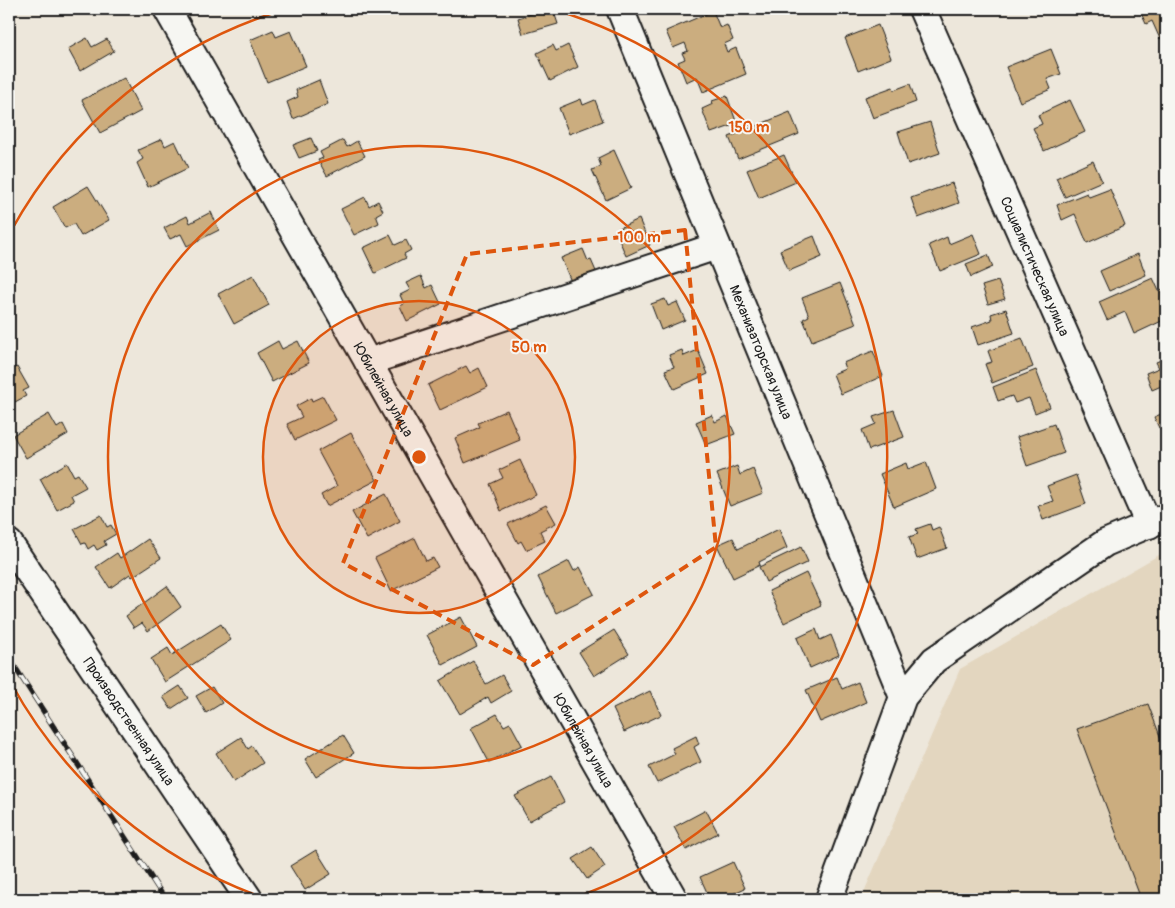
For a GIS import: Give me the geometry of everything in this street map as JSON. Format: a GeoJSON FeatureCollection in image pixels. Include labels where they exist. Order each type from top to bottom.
{"type":"FeatureCollection","features":[{"type":"Feature","properties":{"kind":"street","name":"Юбилейная улица"},"geometry":{"type":"LineString","coordinates":[[167,9],[674,899]]}},
{"type":"Feature","properties":{"kind":"street","name":"Механизаторская улица"},"geometry":{"type":"LineString","coordinates":[[620,9],[903,697]]}},
{"type":"Feature","properties":{"kind":"street","name":"Социалистическая улица"},"geometry":{"type":"LineString","coordinates":[[922,9],[1157,521]]}},
{"type":"Feature","properties":{"kind":"street"},"geometry":{"type":"LineString","coordinates":[[368,362],[717,246]]}},
{"type":"Feature","properties":{"kind":"street"},"geometry":{"type":"LineString","coordinates":[[829,899],[903,697],[934,660],[1105,543],[1157,521]]}},
{"type":"Feature","properties":{"kind":"street","name":"Производственная улица"},"geometry":{"type":"LineString","coordinates":[[9,543],[249,899]]}},
{"type":"Feature","properties":{"kind":"highlighted area"},"geometry":{"type":"Polygon","coordinates":[[[685,230],[716,547],[533,665],[343,563],[467,254],[685,230]]]}},
{"type":"Feature","properties":{"kind":"shaded area"},"geometry":{"type":"Polygon","coordinates":[[[1166,551],[1166,899],[861,899],[960,669],[1166,551]]]}},
{"type":"Feature","properties":{"kind":"building"},"geometry":{"type":"Polygon","coordinates":[[[553,9],[558,24],[523,34],[518,18],[553,9]]]}},
{"type":"Feature","properties":{"kind":"building"},"geometry":{"type":"Polygon","coordinates":[[[1143,9],[1166,9],[1166,36],[1160,39],[1152,21],[1146,24],[1141,13],[1144,11],[1143,9]]]}},
{"type":"Feature","properties":{"kind":"building"},"geometry":{"type":"Polygon","coordinates":[[[713,11],[720,28],[727,25],[733,40],[724,44],[727,52],[736,48],[746,74],[703,92],[697,77],[686,82],[678,62],[685,59],[682,53],[688,51],[685,43],[673,48],[666,31],[713,11]]]}},
{"type":"Feature","properties":{"kind":"building"},"geometry":{"type":"Polygon","coordinates":[[[878,25],[891,58],[858,71],[845,38],[878,25]]]}},
{"type":"Feature","properties":{"kind":"building"},"geometry":{"type":"Polygon","coordinates":[[[273,30],[276,37],[291,31],[306,66],[267,82],[250,40],[273,30]]]}},
{"type":"Feature","properties":{"kind":"building"},"geometry":{"type":"Polygon","coordinates":[[[87,38],[92,47],[107,39],[114,51],[80,71],[68,49],[87,38]]]}},
{"type":"Feature","properties":{"kind":"building"},"geometry":{"type":"Polygon","coordinates":[[[553,45],[556,51],[568,45],[578,67],[550,81],[537,53],[553,45]]]}},
{"type":"Feature","properties":{"kind":"building"},"geometry":{"type":"Polygon","coordinates":[[[1051,49],[1061,74],[1047,79],[1051,89],[1020,102],[1006,67],[1051,49]]]}},
{"type":"Feature","properties":{"kind":"building"},"geometry":{"type":"Polygon","coordinates":[[[124,78],[141,111],[100,133],[82,100],[124,78]]]}},
{"type":"Feature","properties":{"kind":"building"},"geometry":{"type":"Polygon","coordinates":[[[319,80],[328,104],[293,119],[287,102],[298,97],[296,90],[319,80]]]}},
{"type":"Feature","properties":{"kind":"building"},"geometry":{"type":"Polygon","coordinates":[[[910,84],[916,102],[873,118],[865,97],[893,87],[894,90],[910,84]]]}},
{"type":"Feature","properties":{"kind":"building"},"geometry":{"type":"Polygon","coordinates":[[[727,96],[737,124],[711,133],[702,109],[713,104],[712,101],[727,96]]]}},
{"type":"Feature","properties":{"kind":"building"},"geometry":{"type":"Polygon","coordinates":[[[581,99],[583,105],[595,100],[603,121],[569,134],[559,108],[581,99]]]}},
{"type":"Feature","properties":{"kind":"building"},"geometry":{"type":"Polygon","coordinates":[[[1070,100],[1085,132],[1044,151],[1033,128],[1042,124],[1038,115],[1070,100]]]}},
{"type":"Feature","properties":{"kind":"building"},"geometry":{"type":"Polygon","coordinates":[[[790,112],[799,134],[738,159],[729,137],[790,112]]]}},
{"type":"Feature","properties":{"kind":"building"},"geometry":{"type":"Polygon","coordinates":[[[930,122],[940,153],[908,164],[898,132],[930,122]]]}},
{"type":"Feature","properties":{"kind":"building"},"geometry":{"type":"Polygon","coordinates":[[[311,138],[317,151],[299,158],[293,145],[311,138]]]}},
{"type":"Feature","properties":{"kind":"building"},"geometry":{"type":"Polygon","coordinates":[[[162,139],[165,146],[175,141],[188,168],[148,187],[137,163],[143,159],[138,150],[162,139]]]}},
{"type":"Feature","properties":{"kind":"building"},"geometry":{"type":"Polygon","coordinates":[[[343,140],[347,147],[357,141],[365,156],[327,176],[318,160],[323,158],[320,152],[343,140]]]}},
{"type":"Feature","properties":{"kind":"building"},"geometry":{"type":"Polygon","coordinates":[[[614,150],[631,188],[606,200],[592,170],[601,166],[598,158],[614,150]]]}},
{"type":"Feature","properties":{"kind":"building"},"geometry":{"type":"Polygon","coordinates":[[[784,155],[796,182],[759,198],[747,170],[784,155]]]}},
{"type":"Feature","properties":{"kind":"building"},"geometry":{"type":"Polygon","coordinates":[[[1093,161],[1102,181],[1065,197],[1056,178],[1093,161]]]}},
{"type":"Feature","properties":{"kind":"building"},"geometry":{"type":"Polygon","coordinates":[[[952,183],[959,203],[918,218],[911,198],[952,183]]]}},
{"type":"Feature","properties":{"kind":"building"},"geometry":{"type":"Polygon","coordinates":[[[88,186],[109,220],[81,236],[74,224],[65,228],[53,207],[88,186]]]}},
{"type":"Feature","properties":{"kind":"building"},"geometry":{"type":"Polygon","coordinates":[[[1110,189],[1125,226],[1087,243],[1075,214],[1062,220],[1057,205],[1087,193],[1089,197],[1110,189]]]}},
{"type":"Feature","properties":{"kind":"building"},"geometry":{"type":"Polygon","coordinates":[[[365,197],[369,206],[378,201],[383,211],[376,215],[379,223],[354,235],[341,209],[365,197]]]}},
{"type":"Feature","properties":{"kind":"building"},"geometry":{"type":"Polygon","coordinates":[[[211,212],[219,230],[187,246],[181,234],[170,239],[164,228],[187,216],[190,223],[211,212]]]}},
{"type":"Feature","properties":{"kind":"building"},"geometry":{"type":"Polygon","coordinates":[[[639,219],[650,245],[626,256],[615,230],[639,219]]]}},
{"type":"Feature","properties":{"kind":"building"},"geometry":{"type":"Polygon","coordinates":[[[973,234],[981,254],[940,271],[929,245],[947,237],[949,244],[973,234]]]}},
{"type":"Feature","properties":{"kind":"building"},"geometry":{"type":"Polygon","coordinates":[[[390,235],[395,245],[406,240],[411,250],[404,254],[406,258],[375,273],[363,248],[390,235]]]}},
{"type":"Feature","properties":{"kind":"building"},"geometry":{"type":"Polygon","coordinates":[[[814,236],[822,257],[789,271],[780,250],[814,236]]]}},
{"type":"Feature","properties":{"kind":"building"},"geometry":{"type":"Polygon","coordinates":[[[583,249],[588,261],[591,260],[598,276],[573,286],[561,258],[583,249]]]}},
{"type":"Feature","properties":{"kind":"building"},"geometry":{"type":"Polygon","coordinates":[[[1138,254],[1146,275],[1109,291],[1100,271],[1138,254]]]}},
{"type":"Feature","properties":{"kind":"building"},"geometry":{"type":"Polygon","coordinates":[[[988,255],[993,267],[971,277],[966,264],[988,255]]]}},
{"type":"Feature","properties":{"kind":"building"},"geometry":{"type":"Polygon","coordinates":[[[253,275],[269,305],[234,324],[218,294],[253,275]]]}},
{"type":"Feature","properties":{"kind":"building"},"geometry":{"type":"Polygon","coordinates":[[[421,276],[426,288],[432,285],[441,304],[407,321],[400,306],[404,304],[400,295],[410,290],[406,283],[421,276]]]}},
{"type":"Feature","properties":{"kind":"building"},"geometry":{"type":"Polygon","coordinates":[[[1153,278],[1159,291],[1164,288],[1166,294],[1166,319],[1134,334],[1125,312],[1107,320],[1099,302],[1153,278]]]}},
{"type":"Feature","properties":{"kind":"building"},"geometry":{"type":"Polygon","coordinates":[[[998,281],[1005,299],[988,304],[982,286],[998,281]]]}},
{"type":"Feature","properties":{"kind":"building"},"geometry":{"type":"Polygon","coordinates":[[[840,283],[856,324],[812,341],[803,319],[809,316],[802,298],[840,283]]]}},
{"type":"Feature","properties":{"kind":"building"},"geometry":{"type":"Polygon","coordinates":[[[665,299],[668,306],[677,302],[685,320],[661,330],[651,304],[665,299]]]}},
{"type":"Feature","properties":{"kind":"building"},"geometry":{"type":"Polygon","coordinates":[[[1006,309],[1014,333],[978,345],[972,327],[992,320],[991,314],[1006,309]]]}},
{"type":"Feature","properties":{"kind":"building"},"geometry":{"type":"Polygon","coordinates":[[[1022,338],[1033,367],[992,383],[985,364],[992,362],[988,351],[1022,338]]]}},
{"type":"Feature","properties":{"kind":"building"},"geometry":{"type":"Polygon","coordinates":[[[278,341],[282,349],[298,341],[309,363],[272,382],[257,353],[278,341]]]}},
{"type":"Feature","properties":{"kind":"building"},"geometry":{"type":"Polygon","coordinates":[[[682,350],[684,356],[698,350],[708,374],[674,389],[665,370],[674,367],[669,355],[682,350]]]}},
{"type":"Feature","properties":{"kind":"building"},"geometry":{"type":"Polygon","coordinates":[[[873,351],[883,376],[841,394],[833,374],[845,369],[843,363],[873,351]]]}},
{"type":"Feature","properties":{"kind":"building"},"geometry":{"type":"Polygon","coordinates":[[[1166,358],[1166,384],[1152,390],[1146,373],[1159,368],[1156,362],[1166,358]]]}},
{"type":"Feature","properties":{"kind":"building"},"geometry":{"type":"Polygon","coordinates":[[[466,366],[470,373],[479,368],[488,387],[440,410],[428,385],[466,366]]]}},
{"type":"Feature","properties":{"kind":"building"},"geometry":{"type":"Polygon","coordinates":[[[17,367],[29,388],[23,391],[26,396],[15,402],[12,397],[9,399],[9,371],[17,367]]]}},
{"type":"Feature","properties":{"kind":"building"},"geometry":{"type":"Polygon","coordinates":[[[1036,370],[1050,407],[1035,413],[1029,398],[1015,403],[1012,396],[998,401],[993,387],[1036,370]]]}},
{"type":"Feature","properties":{"kind":"building"},"geometry":{"type":"Polygon","coordinates":[[[323,396],[336,420],[295,440],[287,424],[302,417],[296,406],[311,398],[312,401],[323,396]]]}},
{"type":"Feature","properties":{"kind":"building"},"geometry":{"type":"Polygon","coordinates":[[[507,410],[520,440],[465,463],[455,438],[480,427],[478,423],[507,410]]]}},
{"type":"Feature","properties":{"kind":"building"},"geometry":{"type":"Polygon","coordinates":[[[894,410],[904,437],[869,450],[862,430],[876,424],[873,417],[894,410]]]}},
{"type":"Feature","properties":{"kind":"building"},"geometry":{"type":"Polygon","coordinates":[[[1166,412],[1166,425],[1159,428],[1154,417],[1166,412]]]}},
{"type":"Feature","properties":{"kind":"building"},"geometry":{"type":"Polygon","coordinates":[[[49,414],[57,428],[63,424],[68,434],[26,458],[13,435],[49,414]]]}},
{"type":"Feature","properties":{"kind":"building"},"geometry":{"type":"Polygon","coordinates":[[[712,415],[715,422],[727,416],[735,434],[706,445],[696,422],[712,415]]]}},
{"type":"Feature","properties":{"kind":"building"},"geometry":{"type":"Polygon","coordinates":[[[1054,424],[1064,453],[1027,466],[1017,437],[1054,424]]]}},
{"type":"Feature","properties":{"kind":"building"},"geometry":{"type":"Polygon","coordinates":[[[351,433],[377,480],[327,506],[321,495],[337,486],[318,451],[351,433]]]}},
{"type":"Feature","properties":{"kind":"building"},"geometry":{"type":"Polygon","coordinates":[[[520,460],[536,495],[501,511],[490,484],[503,478],[499,470],[520,460]]]}},
{"type":"Feature","properties":{"kind":"building"},"geometry":{"type":"Polygon","coordinates":[[[926,462],[936,489],[894,507],[880,474],[906,463],[908,469],[926,462]]]}},
{"type":"Feature","properties":{"kind":"building"},"geometry":{"type":"Polygon","coordinates":[[[67,463],[74,476],[78,474],[86,487],[71,495],[74,501],[57,510],[40,479],[67,463]]]}},
{"type":"Feature","properties":{"kind":"building"},"geometry":{"type":"Polygon","coordinates":[[[737,466],[740,475],[753,469],[763,493],[730,506],[717,474],[737,466]]]}},
{"type":"Feature","properties":{"kind":"building"},"geometry":{"type":"Polygon","coordinates":[[[1076,475],[1086,504],[1043,520],[1038,506],[1053,501],[1047,486],[1076,475]]]}},
{"type":"Feature","properties":{"kind":"building"},"geometry":{"type":"Polygon","coordinates":[[[386,494],[400,521],[367,539],[352,512],[386,494]]]}},
{"type":"Feature","properties":{"kind":"building"},"geometry":{"type":"Polygon","coordinates":[[[546,505],[556,523],[540,531],[545,541],[526,550],[521,541],[518,543],[508,524],[546,505]]]}},
{"type":"Feature","properties":{"kind":"building"},"geometry":{"type":"Polygon","coordinates":[[[101,515],[107,527],[111,525],[116,534],[104,541],[106,545],[97,550],[94,545],[88,549],[85,543],[82,544],[74,529],[101,515]]]}},
{"type":"Feature","properties":{"kind":"building"},"geometry":{"type":"Polygon","coordinates":[[[930,524],[932,530],[939,527],[947,548],[917,559],[909,537],[918,534],[916,529],[930,524]]]}},
{"type":"Feature","properties":{"kind":"building"},"geometry":{"type":"Polygon","coordinates":[[[779,529],[787,548],[759,562],[760,565],[733,578],[717,545],[733,538],[738,549],[779,529]]]}},
{"type":"Feature","properties":{"kind":"building"},"geometry":{"type":"Polygon","coordinates":[[[415,538],[426,561],[433,558],[438,567],[391,591],[375,558],[415,538]]]}},
{"type":"Feature","properties":{"kind":"building"},"geometry":{"type":"Polygon","coordinates":[[[148,539],[161,558],[132,577],[130,574],[110,588],[96,567],[117,553],[120,558],[148,539]]]}},
{"type":"Feature","properties":{"kind":"building"},"geometry":{"type":"Polygon","coordinates":[[[801,547],[808,562],[766,582],[759,567],[801,547]]]}},
{"type":"Feature","properties":{"kind":"building"},"geometry":{"type":"Polygon","coordinates":[[[569,561],[574,571],[580,567],[594,594],[556,613],[538,577],[569,561]]]}},
{"type":"Feature","properties":{"kind":"building"},"geometry":{"type":"Polygon","coordinates":[[[806,573],[821,605],[784,623],[769,591],[806,573]]]}},
{"type":"Feature","properties":{"kind":"building"},"geometry":{"type":"Polygon","coordinates":[[[167,586],[181,607],[148,631],[142,623],[134,628],[126,616],[167,586]]]}},
{"type":"Feature","properties":{"kind":"building"},"geometry":{"type":"Polygon","coordinates":[[[461,617],[477,647],[443,665],[427,635],[461,617]]]}},
{"type":"Feature","properties":{"kind":"building"},"geometry":{"type":"Polygon","coordinates":[[[221,624],[231,640],[165,682],[151,659],[168,648],[172,655],[221,624]]]}},
{"type":"Feature","properties":{"kind":"building"},"geometry":{"type":"Polygon","coordinates":[[[816,629],[820,640],[831,635],[839,655],[810,668],[797,638],[816,629]]]}},
{"type":"Feature","properties":{"kind":"building"},"geometry":{"type":"Polygon","coordinates":[[[614,630],[629,654],[594,676],[579,652],[614,630]]]}},
{"type":"Feature","properties":{"kind":"building"},"geometry":{"type":"Polygon","coordinates":[[[473,661],[486,684],[502,675],[511,691],[491,703],[488,697],[460,714],[440,681],[473,661]]]}},
{"type":"Feature","properties":{"kind":"building"},"geometry":{"type":"Polygon","coordinates":[[[837,677],[842,689],[858,682],[866,702],[820,722],[806,690],[837,677]]]}},
{"type":"Feature","properties":{"kind":"building"},"geometry":{"type":"Polygon","coordinates":[[[180,686],[188,698],[171,709],[163,697],[180,686]]]}},
{"type":"Feature","properties":{"kind":"building"},"geometry":{"type":"Polygon","coordinates":[[[212,687],[222,703],[206,713],[196,696],[212,687]]]}},
{"type":"Feature","properties":{"kind":"building"},"geometry":{"type":"Polygon","coordinates":[[[650,691],[661,715],[624,732],[613,709],[650,691]]]}},
{"type":"Feature","properties":{"kind":"building"},"geometry":{"type":"Polygon","coordinates":[[[1148,704],[1166,752],[1166,896],[1159,899],[1141,899],[1077,729],[1148,704]]]}},
{"type":"Feature","properties":{"kind":"building"},"geometry":{"type":"Polygon","coordinates":[[[497,714],[504,726],[510,723],[522,745],[489,762],[471,728],[497,714]]]}},
{"type":"Feature","properties":{"kind":"building"},"geometry":{"type":"Polygon","coordinates":[[[343,735],[354,753],[316,777],[305,759],[343,735]]]}},
{"type":"Feature","properties":{"kind":"building"},"geometry":{"type":"Polygon","coordinates":[[[696,736],[699,744],[694,747],[701,762],[657,783],[649,767],[675,754],[672,748],[696,736]]]}},
{"type":"Feature","properties":{"kind":"building"},"geometry":{"type":"Polygon","coordinates":[[[241,737],[248,749],[252,746],[263,763],[234,782],[216,753],[241,737]]]}},
{"type":"Feature","properties":{"kind":"building"},"geometry":{"type":"Polygon","coordinates":[[[551,777],[564,802],[529,821],[515,796],[551,777]]]}},
{"type":"Feature","properties":{"kind":"building"},"geometry":{"type":"Polygon","coordinates":[[[706,810],[718,833],[686,850],[674,827],[706,810]]]}},
{"type":"Feature","properties":{"kind":"building"},"geometry":{"type":"Polygon","coordinates":[[[592,847],[605,867],[587,879],[573,859],[592,847]]]}},
{"type":"Feature","properties":{"kind":"building"},"geometry":{"type":"Polygon","coordinates":[[[316,850],[331,874],[305,890],[290,866],[316,850]]]}},
{"type":"Feature","properties":{"kind":"building"},"geometry":{"type":"Polygon","coordinates":[[[733,862],[745,888],[722,899],[710,899],[700,877],[733,862]]]}},
{"type":"Feature","properties":{"kind":"railway"},"geometry":{"type":"LineString","coordinates":[[9,658],[165,899]]}},
{"type":"Feature","properties":{"kind":"railway"},"geometry":{"type":"LineString","coordinates":[[9,892],[14,899]]}}]}
